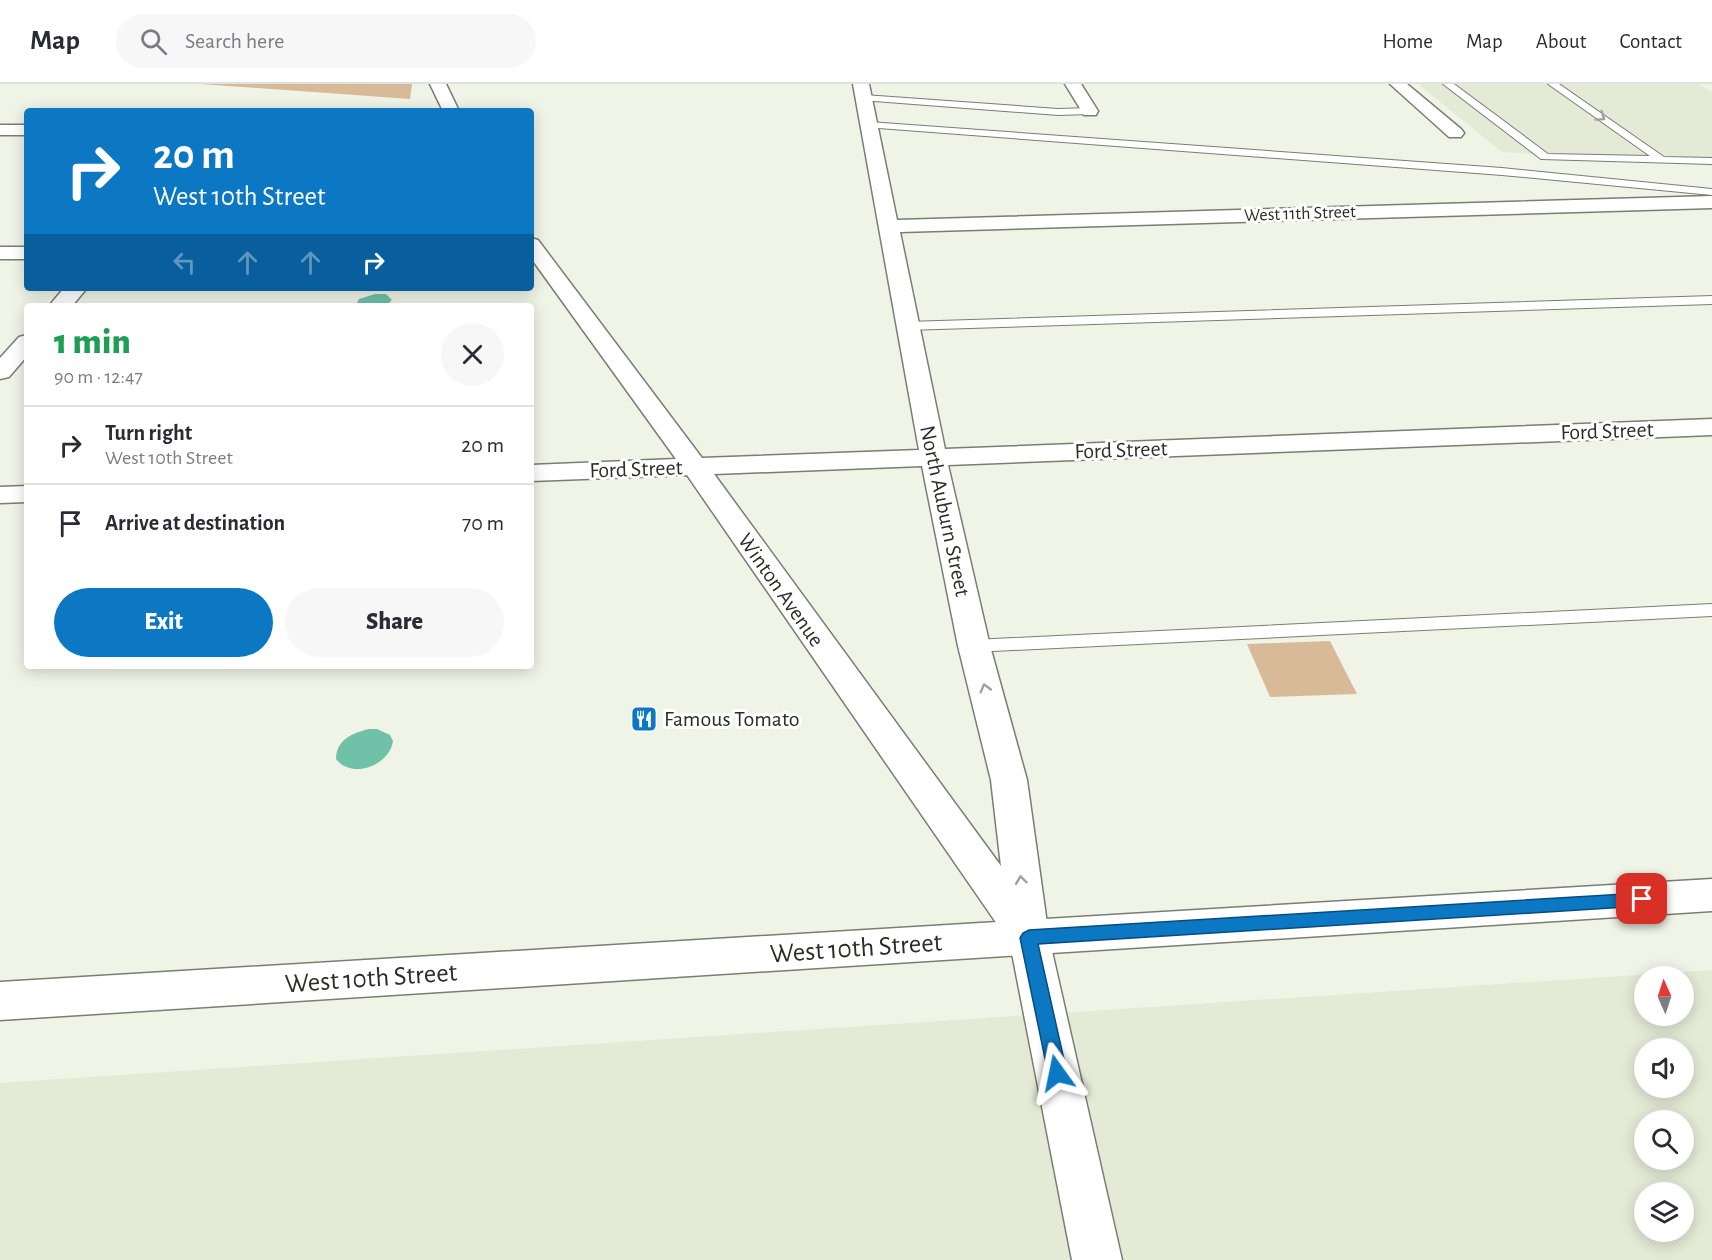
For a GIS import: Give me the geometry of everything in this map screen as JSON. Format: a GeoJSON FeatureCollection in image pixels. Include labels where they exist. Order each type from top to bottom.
{"type":"FeatureCollection","features":[{"type":"Feature","properties":{"kind":"street"},"geometry":{"type":"LineString","coordinates":[[438,84],[450,108]]}},
{"type":"Feature","properties":{"kind":"street"},"geometry":{"type":"LineString","coordinates":[[1073,84],[1090,111]]}},
{"type":"Feature","properties":{"kind":"street"},"geometry":{"type":"LineString","coordinates":[[1398,84],[1455,133]]}},
{"type":"Feature","properties":{"kind":"street","name":"North Auburn Street"},"geometry":{"type":"LineString","coordinates":[[862,91],[933,457],[974,646],[1009,780],[1029,938],[1097,1260]]}},
{"type":"Feature","properties":{"kind":"street"},"geometry":{"type":"LineString","coordinates":[[0,130],[24,130]]}},
{"type":"Feature","properties":{"kind":"street","name":"West 11th Street"},"geometry":{"type":"LineString","coordinates":[[887,226],[1712,202]]}},
{"type":"Feature","properties":{"kind":"street","name":"Winton Avenue"},"geometry":{"type":"LineString","coordinates":[[534,248],[694,466],[1029,938]]}},
{"type":"Feature","properties":{"kind":"street"},"geometry":{"type":"LineString","coordinates":[[0,254],[24,253]]}},
{"type":"Feature","properties":{"kind":"street"},"geometry":{"type":"LineString","coordinates":[[63,303],[73,291]]}},
{"type":"Feature","properties":{"kind":"street"},"geometry":{"type":"LineString","coordinates":[[0,372],[24,345]]}},
{"type":"Feature","properties":{"kind":"street","name":"Ford Street"},"geometry":{"type":"LineString","coordinates":[[534,473],[1712,427]]}},
{"type":"Feature","properties":{"kind":"street"},"geometry":{"type":"LineString","coordinates":[[0,495],[24,494]]}},
{"type":"Feature","properties":{"kind":"street","name":"West 10th Street"},"geometry":{"type":"LineString","coordinates":[[0,1001],[1712,895]]}},
{"type":"Feature","properties":{"kind":"lane"},"geometry":{"type":"LineString","coordinates":[[1448,84],[1545,157],[1712,161]]}},
{"type":"Feature","properties":{"kind":"lane"},"geometry":{"type":"LineString","coordinates":[[1553,84],[1662,160]]}},
{"type":"Feature","properties":{"kind":"lane"},"geometry":{"type":"LineString","coordinates":[[862,91],[1058,112],[1090,111]]}},
{"type":"Feature","properties":{"kind":"lane"},"geometry":{"type":"LineString","coordinates":[[869,125],[994,136],[1541,173],[1712,192]]}},
{"type":"Feature","properties":{"kind":"lane"},"geometry":{"type":"LineString","coordinates":[[907,326],[1712,300]]}},
{"type":"Feature","properties":{"kind":"lane"},"geometry":{"type":"LineString","coordinates":[[974,646],[1712,610]]}},
{"type":"Feature","properties":{"kind":"shaded area"},"geometry":{"type":"Polygon","coordinates":[[[200,84],[412,84],[410,99],[200,84]]]}},
{"type":"Feature","properties":{"kind":"shaded area"},"geometry":{"type":"Polygon","coordinates":[[[1418,84],[1698,84],[1712,92],[1712,166],[1502,152],[1418,84]]]}},
{"type":"Feature","properties":{"kind":"shaded area"},"geometry":{"type":"Polygon","coordinates":[[[375,294],[386,294],[392,300],[389,303],[357,303],[359,299],[375,294]]]}},
{"type":"Feature","properties":{"kind":"shaded area"},"geometry":{"type":"Polygon","coordinates":[[[1330,641],[1357,694],[1270,697],[1247,644],[1330,641]]]}},
{"type":"Feature","properties":{"kind":"shaded area"},"geometry":{"type":"Polygon","coordinates":[[[369,729],[377,729],[390,735],[393,741],[385,757],[378,763],[360,769],[343,765],[336,759],[339,747],[346,738],[369,729]]]}},
{"type":"Feature","properties":{"kind":"shaded area"},"geometry":{"type":"Polygon","coordinates":[[[1712,970],[1712,1260],[0,1260],[0,1083],[1634,975],[1634,1026],[1694,1026],[1694,971],[1712,970]]]}},
{"type":"Feature","properties":{"kind":"place","name":"Famous Tomato"},"geometry":{"type":"Point","coordinates":[644,719]}},
{"type":"Feature","properties":{"kind":"route"},"geometry":{"type":"LineString","coordinates":[[1057,1073],[1029,938],[1642,899]]}}]}
